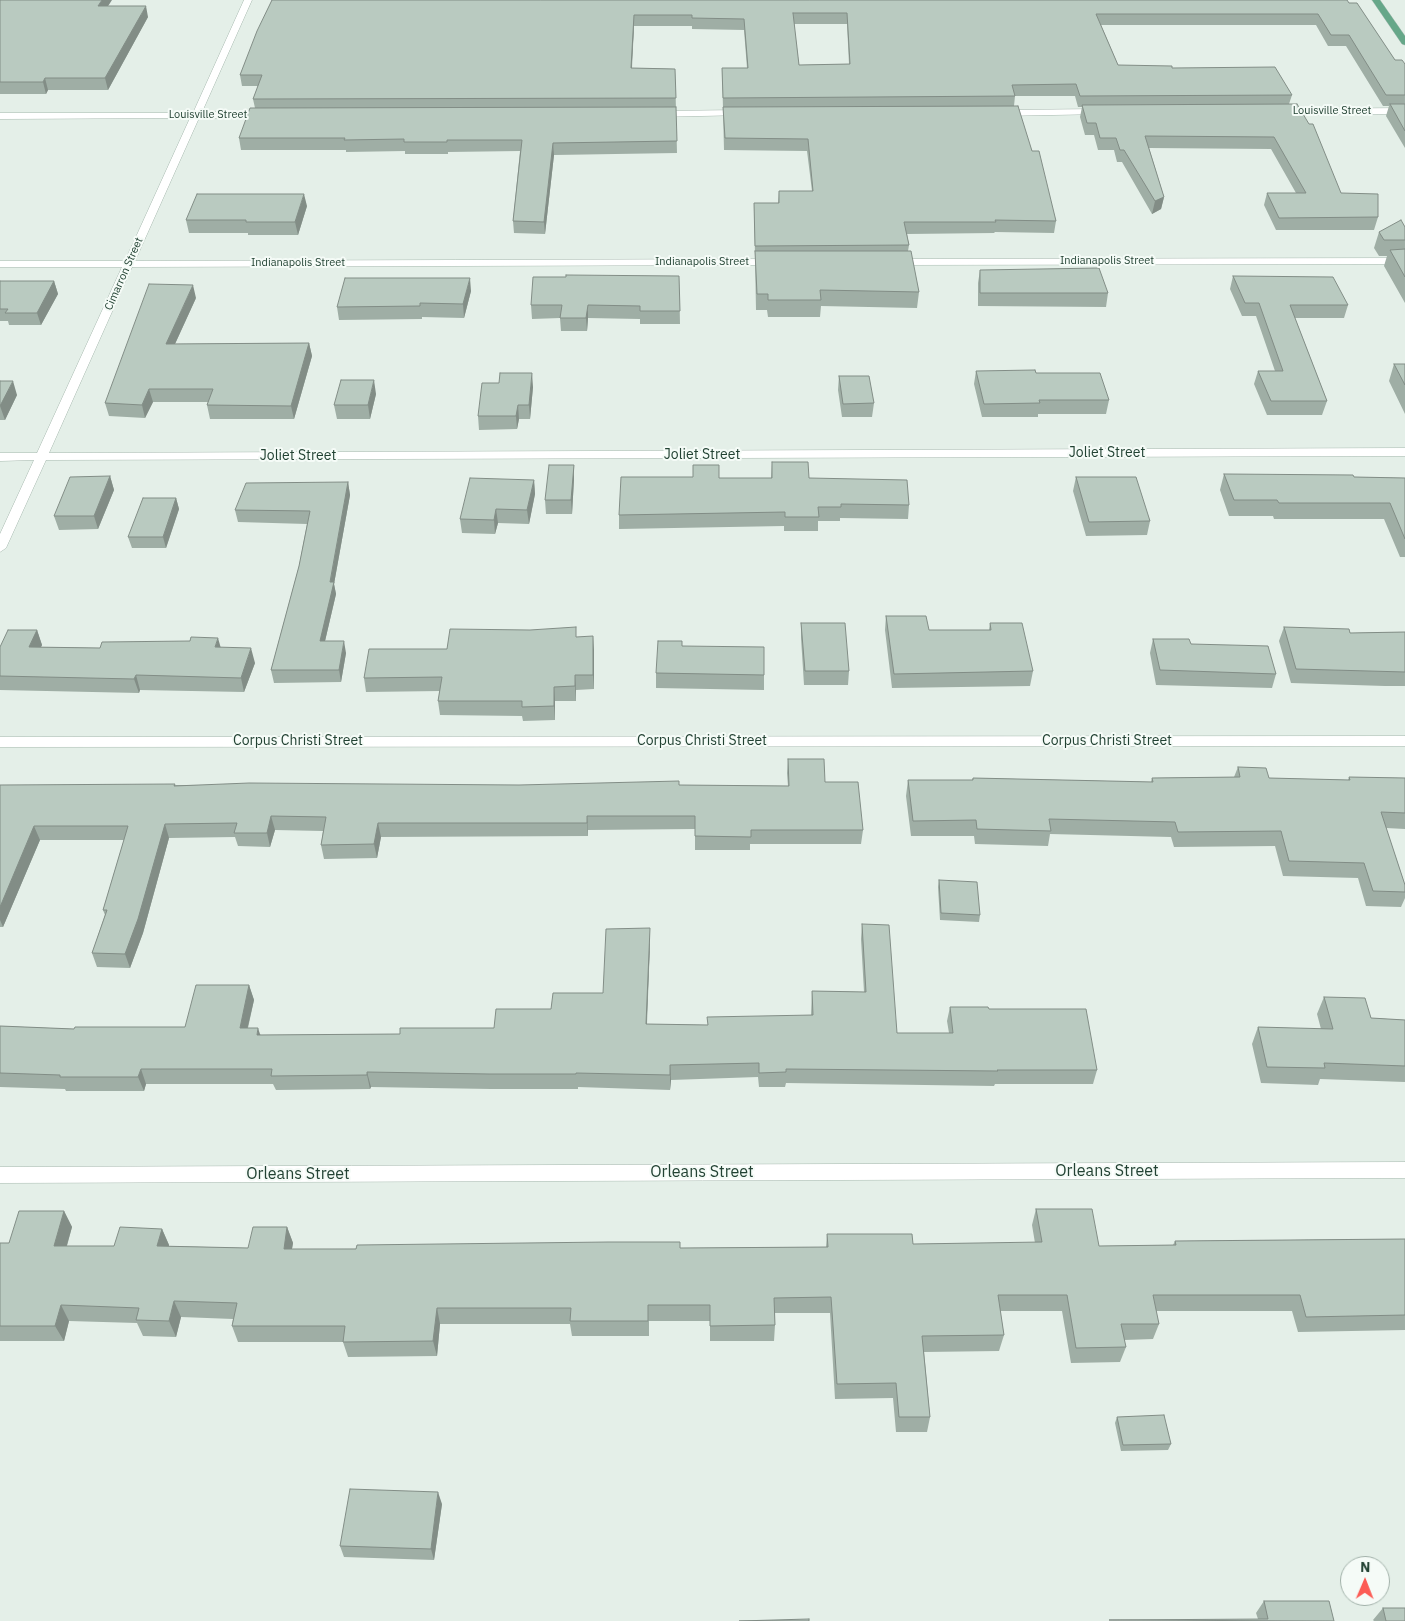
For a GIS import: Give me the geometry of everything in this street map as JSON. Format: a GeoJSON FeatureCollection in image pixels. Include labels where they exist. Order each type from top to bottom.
{"type":"FeatureCollection","features":[{"type":"Feature","properties":{"kind":"main road"},"geometry":{"type":"LineString","coordinates":[[1376,0],[1405,42]]}},
{"type":"Feature","properties":{"kind":"street","name":"Cimarron Street"},"geometry":{"type":"LineString","coordinates":[[0,548],[248,0]]}},
{"type":"Feature","properties":{"kind":"street","name":"Louisville Street"},"geometry":{"type":"LineString","coordinates":[[1275,112],[1405,111]]}},
{"type":"Feature","properties":{"kind":"street"},"geometry":{"type":"LineString","coordinates":[[995,112],[1115,112]]}},
{"type":"Feature","properties":{"kind":"street"},"geometry":{"type":"LineString","coordinates":[[645,114],[755,113]]}},
{"type":"Feature","properties":{"kind":"street","name":"Louisville Street"},"geometry":{"type":"LineString","coordinates":[[0,116],[275,115]]}},
{"type":"Feature","properties":{"kind":"street","name":"Indianapolis Street"},"geometry":{"type":"LineString","coordinates":[[886,262],[1405,261]]}},
{"type":"Feature","properties":{"kind":"street","name":"Indianapolis Street"},"geometry":{"type":"LineString","coordinates":[[0,264],[787,262]]}},
{"type":"Feature","properties":{"kind":"street","name":"Joliet Street"},"geometry":{"type":"LineString","coordinates":[[0,457],[1405,452]]}},
{"type":"Feature","properties":{"kind":"street","name":"Corpus Christi Street"},"geometry":{"type":"LineString","coordinates":[[0,742],[1405,741]]}},
{"type":"Feature","properties":{"kind":"street","name":"Orleans Street"},"geometry":{"type":"LineString","coordinates":[[0,1175],[1405,1170]]}},
{"type":"Feature","properties":{"kind":"building"},"geometry":{"type":"Polygon","coordinates":[[[0,0],[102,0],[98,6],[146,6],[105,78],[45,78],[43,82],[0,82],[0,0]]]}},
{"type":"Feature","properties":{"kind":"building"},"geometry":{"type":"Polygon","coordinates":[[[272,0],[1347,0],[1349,3],[1357,3],[1395,60],[1402,60],[1405,64],[1405,95],[1386,95],[1349,35],[1331,35],[1318,14],[1096,14],[1118,65],[1172,66],[1172,68],[1275,67],[1292,95],[1080,96],[1076,84],[1012,85],[1015,96],[723,98],[722,68],[748,68],[744,19],[692,18],[692,15],[634,15],[631,68],[675,69],[676,98],[253,99],[262,75],[240,75],[257,31],[272,0]],[[793,13],[799,65],[850,64],[847,13],[793,13]]]}},
{"type":"Feature","properties":{"kind":"building"},"geometry":{"type":"Polygon","coordinates":[[[1297,104],[1309,124],[1313,124],[1341,193],[1378,194],[1378,217],[1279,218],[1267,193],[1306,193],[1274,137],[1145,136],[1164,197],[1155,201],[1124,150],[1120,150],[1116,138],[1100,138],[1096,123],[1087,123],[1082,105],[1297,104]]]}},
{"type":"Feature","properties":{"kind":"building"},"geometry":{"type":"Polygon","coordinates":[[[1390,104],[1405,104],[1405,131],[1390,104]]]}},
{"type":"Feature","properties":{"kind":"building"},"geometry":{"type":"Polygon","coordinates":[[[1018,106],[1032,151],[1039,151],[1056,221],[904,222],[909,245],[755,246],[754,203],[779,203],[779,191],[813,191],[808,139],[725,138],[723,107],[1018,106]]]}},
{"type":"Feature","properties":{"kind":"building"},"geometry":{"type":"Polygon","coordinates":[[[676,107],[677,141],[553,143],[544,222],[513,221],[522,140],[404,142],[404,139],[239,138],[250,108],[676,107]]]}},
{"type":"Feature","properties":{"kind":"building"},"geometry":{"type":"Polygon","coordinates":[[[197,194],[304,194],[295,222],[186,220],[197,194]]]}},
{"type":"Feature","properties":{"kind":"building"},"geometry":{"type":"Polygon","coordinates":[[[1401,220],[1405,227],[1405,240],[1384,240],[1379,232],[1401,220]]]}},
{"type":"Feature","properties":{"kind":"building"},"geometry":{"type":"Polygon","coordinates":[[[1405,249],[1405,277],[1390,250],[1405,249]]]}},
{"type":"Feature","properties":{"kind":"building"},"geometry":{"type":"Polygon","coordinates":[[[755,251],[911,251],[919,292],[820,290],[821,300],[768,300],[768,294],[757,294],[755,251]]]}},
{"type":"Feature","properties":{"kind":"building"},"geometry":{"type":"Polygon","coordinates":[[[1099,268],[1108,293],[980,293],[980,270],[1099,268]]]}},
{"type":"Feature","properties":{"kind":"building"},"geometry":{"type":"Polygon","coordinates":[[[566,275],[679,276],[680,311],[640,311],[640,306],[588,305],[586,318],[560,318],[562,305],[531,305],[533,277],[566,277],[566,275]]]}},
{"type":"Feature","properties":{"kind":"building"},"geometry":{"type":"Polygon","coordinates":[[[1233,276],[1333,277],[1348,305],[1290,305],[1327,401],[1271,401],[1258,371],[1283,371],[1259,303],[1245,303],[1233,276]]]}},
{"type":"Feature","properties":{"kind":"building"},"geometry":{"type":"Polygon","coordinates":[[[345,278],[470,278],[463,304],[420,303],[420,306],[337,307],[345,278]]]}},
{"type":"Feature","properties":{"kind":"building"},"geometry":{"type":"Polygon","coordinates":[[[0,281],[54,281],[37,313],[5,313],[8,309],[0,309],[0,281]]]}},
{"type":"Feature","properties":{"kind":"building"},"geometry":{"type":"Polygon","coordinates":[[[149,284],[193,285],[166,344],[309,343],[291,406],[207,405],[213,389],[149,389],[142,405],[105,403],[149,284]]]}},
{"type":"Feature","properties":{"kind":"building"},"geometry":{"type":"Polygon","coordinates":[[[1394,364],[1405,364],[1405,385],[1394,364]]]}},
{"type":"Feature","properties":{"kind":"building"},"geometry":{"type":"Polygon","coordinates":[[[1035,370],[1036,373],[1100,373],[1109,400],[1039,400],[1040,403],[984,404],[976,371],[1035,370]]]}},
{"type":"Feature","properties":{"kind":"building"},"geometry":{"type":"Polygon","coordinates":[[[500,373],[532,373],[529,405],[518,405],[516,416],[478,416],[482,383],[499,383],[500,373]]]}},
{"type":"Feature","properties":{"kind":"building"},"geometry":{"type":"Polygon","coordinates":[[[839,376],[869,376],[874,403],[843,404],[839,376]]]}},
{"type":"Feature","properties":{"kind":"building"},"geometry":{"type":"Polygon","coordinates":[[[341,380],[374,380],[368,405],[334,405],[341,380]]]}},
{"type":"Feature","properties":{"kind":"building"},"geometry":{"type":"Polygon","coordinates":[[[0,381],[13,381],[0,406],[0,381]]]}},
{"type":"Feature","properties":{"kind":"building"},"geometry":{"type":"Polygon","coordinates":[[[772,462],[808,462],[809,478],[907,480],[909,505],[841,504],[841,507],[818,507],[819,517],[785,517],[785,512],[619,515],[621,477],[693,477],[693,465],[719,465],[719,478],[772,478],[772,462]]]}},
{"type":"Feature","properties":{"kind":"building"},"geometry":{"type":"Polygon","coordinates":[[[549,465],[574,465],[571,500],[545,500],[549,465]]]}},
{"type":"Feature","properties":{"kind":"building"},"geometry":{"type":"Polygon","coordinates":[[[1224,474],[1353,475],[1354,477],[1405,478],[1405,539],[1390,503],[1279,503],[1277,500],[1234,500],[1224,474]]]}},
{"type":"Feature","properties":{"kind":"building"},"geometry":{"type":"Polygon","coordinates":[[[110,476],[94,516],[54,516],[70,477],[110,476]]]}},
{"type":"Feature","properties":{"kind":"building"},"geometry":{"type":"Polygon","coordinates":[[[1076,477],[1136,477],[1150,521],[1089,522],[1076,477]]]}},
{"type":"Feature","properties":{"kind":"building"},"geometry":{"type":"Polygon","coordinates":[[[470,478],[534,480],[527,510],[496,509],[494,520],[460,519],[470,478]]]}},
{"type":"Feature","properties":{"kind":"building"},"geometry":{"type":"Polygon","coordinates":[[[348,482],[330,582],[334,582],[320,641],[344,641],[339,670],[271,670],[299,566],[310,511],[235,510],[246,483],[348,482]]]}},
{"type":"Feature","properties":{"kind":"building"},"geometry":{"type":"Polygon","coordinates":[[[143,498],[176,498],[163,537],[128,537],[143,498]]]}},
{"type":"Feature","properties":{"kind":"building"},"geometry":{"type":"Polygon","coordinates":[[[886,616],[926,616],[929,630],[991,630],[990,623],[1022,623],[1033,671],[894,674],[886,616]]]}},
{"type":"Feature","properties":{"kind":"building"},"geometry":{"type":"Polygon","coordinates":[[[801,623],[845,623],[849,671],[805,671],[801,623]]]}},
{"type":"Feature","properties":{"kind":"building"},"geometry":{"type":"Polygon","coordinates":[[[576,627],[576,637],[593,636],[593,675],[575,675],[575,686],[554,687],[554,706],[522,707],[522,701],[438,701],[442,677],[364,678],[369,649],[447,649],[450,629],[530,630],[576,627]]]}},
{"type":"Feature","properties":{"kind":"building"},"geometry":{"type":"Polygon","coordinates":[[[1284,627],[1349,629],[1350,633],[1405,632],[1405,672],[1296,669],[1284,627]]]}},
{"type":"Feature","properties":{"kind":"building"},"geometry":{"type":"Polygon","coordinates":[[[8,630],[37,630],[29,647],[100,648],[102,642],[190,641],[191,637],[218,638],[215,647],[251,648],[241,678],[136,675],[134,679],[0,676],[0,647],[8,630]]]}},
{"type":"Feature","properties":{"kind":"building"},"geometry":{"type":"Polygon","coordinates":[[[1153,639],[1189,639],[1191,644],[1268,646],[1276,674],[1160,670],[1153,639]]]}},
{"type":"Feature","properties":{"kind":"building"},"geometry":{"type":"Polygon","coordinates":[[[658,641],[682,641],[682,646],[764,647],[764,675],[656,673],[658,641]]]}},
{"type":"Feature","properties":{"kind":"building"},"geometry":{"type":"Polygon","coordinates":[[[788,759],[824,759],[825,782],[858,782],[863,830],[751,830],[751,837],[695,836],[695,816],[587,816],[587,823],[378,823],[374,844],[321,845],[326,817],[271,816],[267,833],[234,833],[237,823],[165,824],[138,919],[125,954],[92,953],[107,910],[103,910],[128,826],[34,826],[0,907],[0,785],[175,784],[174,786],[249,783],[519,785],[679,781],[679,785],[789,786],[788,759]]]}},
{"type":"Feature","properties":{"kind":"building"},"geometry":{"type":"Polygon","coordinates":[[[1238,767],[1266,768],[1269,778],[1350,780],[1349,777],[1405,778],[1405,813],[1381,812],[1405,885],[1405,892],[1373,891],[1364,863],[1289,861],[1281,831],[1178,832],[1175,822],[1049,819],[1051,831],[977,829],[976,820],[913,821],[908,780],[973,780],[973,778],[1153,782],[1152,778],[1240,777],[1238,767]]]}},
{"type":"Feature","properties":{"kind":"building"},"geometry":{"type":"Polygon","coordinates":[[[939,880],[977,882],[980,915],[941,913],[939,880]]]}},
{"type":"Feature","properties":{"kind":"building"},"geometry":{"type":"Polygon","coordinates":[[[862,924],[889,925],[897,1033],[953,1033],[950,1007],[1086,1009],[1097,1070],[786,1069],[786,1072],[759,1073],[759,1063],[670,1065],[670,1075],[367,1072],[367,1075],[271,1076],[272,1069],[141,1069],[138,1077],[60,1077],[60,1075],[0,1073],[0,1026],[74,1029],[75,1027],[185,1027],[196,985],[249,985],[240,1028],[258,1028],[257,1035],[400,1034],[400,1028],[494,1028],[496,1009],[551,1009],[553,993],[603,993],[606,929],[650,928],[646,1024],[708,1025],[707,1017],[813,1015],[812,991],[866,992],[862,924]]]}},
{"type":"Feature","properties":{"kind":"building"},"geometry":{"type":"Polygon","coordinates":[[[1324,997],[1365,998],[1371,1018],[1405,1020],[1405,1066],[1324,1063],[1325,1068],[1267,1067],[1258,1027],[1333,1029],[1324,997]]]}},
{"type":"Feature","properties":{"kind":"building"},"geometry":{"type":"Polygon","coordinates":[[[1036,1209],[1092,1209],[1099,1246],[1176,1245],[1175,1241],[1405,1239],[1405,1315],[1306,1317],[1300,1295],[1153,1295],[1159,1324],[1121,1324],[1126,1347],[1076,1348],[1067,1295],[998,1295],[1004,1335],[922,1336],[930,1417],[899,1417],[896,1383],[837,1384],[831,1297],[774,1298],[775,1325],[710,1326],[710,1305],[648,1305],[648,1321],[570,1321],[571,1308],[437,1308],[433,1341],[343,1342],[345,1326],[232,1326],[237,1303],[174,1301],[169,1321],[136,1320],[139,1308],[61,1305],[55,1326],[0,1326],[0,1243],[9,1243],[19,1211],[64,1211],[54,1246],[114,1246],[120,1227],[162,1229],[157,1246],[248,1248],[253,1227],[287,1227],[284,1249],[356,1249],[357,1245],[608,1242],[680,1242],[680,1248],[828,1247],[827,1234],[912,1234],[913,1244],[1042,1242],[1036,1209]]]}},
{"type":"Feature","properties":{"kind":"building"},"geometry":{"type":"Polygon","coordinates":[[[1164,1415],[1171,1444],[1123,1445],[1117,1417],[1164,1415]]]}},
{"type":"Feature","properties":{"kind":"building"},"geometry":{"type":"Polygon","coordinates":[[[350,1489],[438,1492],[431,1549],[340,1546],[350,1489]]]}},
{"type":"Feature","properties":{"kind":"building"},"geometry":{"type":"Polygon","coordinates":[[[1264,1601],[1329,1601],[1334,1621],[1109,1620],[1268,1619],[1264,1601]]]}},
{"type":"Feature","properties":{"kind":"building"},"geometry":{"type":"Polygon","coordinates":[[[1383,1608],[1405,1608],[1405,1621],[1386,1621],[1383,1608]]]}},
{"type":"Feature","properties":{"kind":"building"},"geometry":{"type":"Polygon","coordinates":[[[809,1619],[809,1621],[739,1621],[809,1619]]]}}]}
